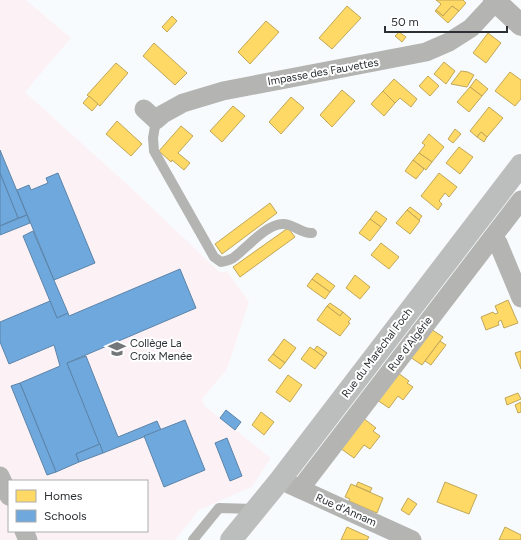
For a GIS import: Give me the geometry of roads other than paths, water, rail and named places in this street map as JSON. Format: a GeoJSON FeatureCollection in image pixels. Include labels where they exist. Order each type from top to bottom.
{"type":"FeatureCollection","features":[{"type":"Feature","properties":{"kind":"main road","name":"Rue du Maréchal Foch"},"geometry":{"type":"LineString","coordinates":[[231,540],[280,480],[521,165]]}},
{"type":"Feature","properties":{"kind":"street"},"geometry":{"type":"LineString","coordinates":[[495,1],[521,25]]}},
{"type":"Feature","properties":{"kind":"street","name":"Impasse des Fauvettes"},"geometry":{"type":"LineString","coordinates":[[150,115],[163,114],[183,103],[223,91],[426,52],[449,42],[471,28],[495,1]]}},
{"type":"Feature","properties":{"kind":"street","name":"Rue d'Algérie"},"geometry":{"type":"LineString","coordinates":[[300,489],[521,200]]}},
{"type":"Feature","properties":{"kind":"street"},"geometry":{"type":"LineString","coordinates":[[492,238],[498,243],[521,298]]}},
{"type":"Feature","properties":{"kind":"street"},"geometry":{"type":"LineString","coordinates":[[0,476],[8,494]]}},
{"type":"Feature","properties":{"kind":"street","name":"Rue d'Annam"},"geometry":{"type":"LineString","coordinates":[[280,480],[412,540]]}},
{"type":"Feature","properties":{"kind":"lane"},"geometry":{"type":"LineString","coordinates":[[150,115],[154,151],[214,257],[222,262],[232,259],[270,228],[282,224],[291,226],[307,234],[312,234]]}},
{"type":"Feature","properties":{"kind":"lane"},"geometry":{"type":"LineString","coordinates":[[194,540],[219,508],[257,509]]}},
{"type":"Feature","properties":{"kind":"place","name":"Collège La Croix Menée"},"geometry":{"type":"Point","coordinates":[117,349]}}]}
